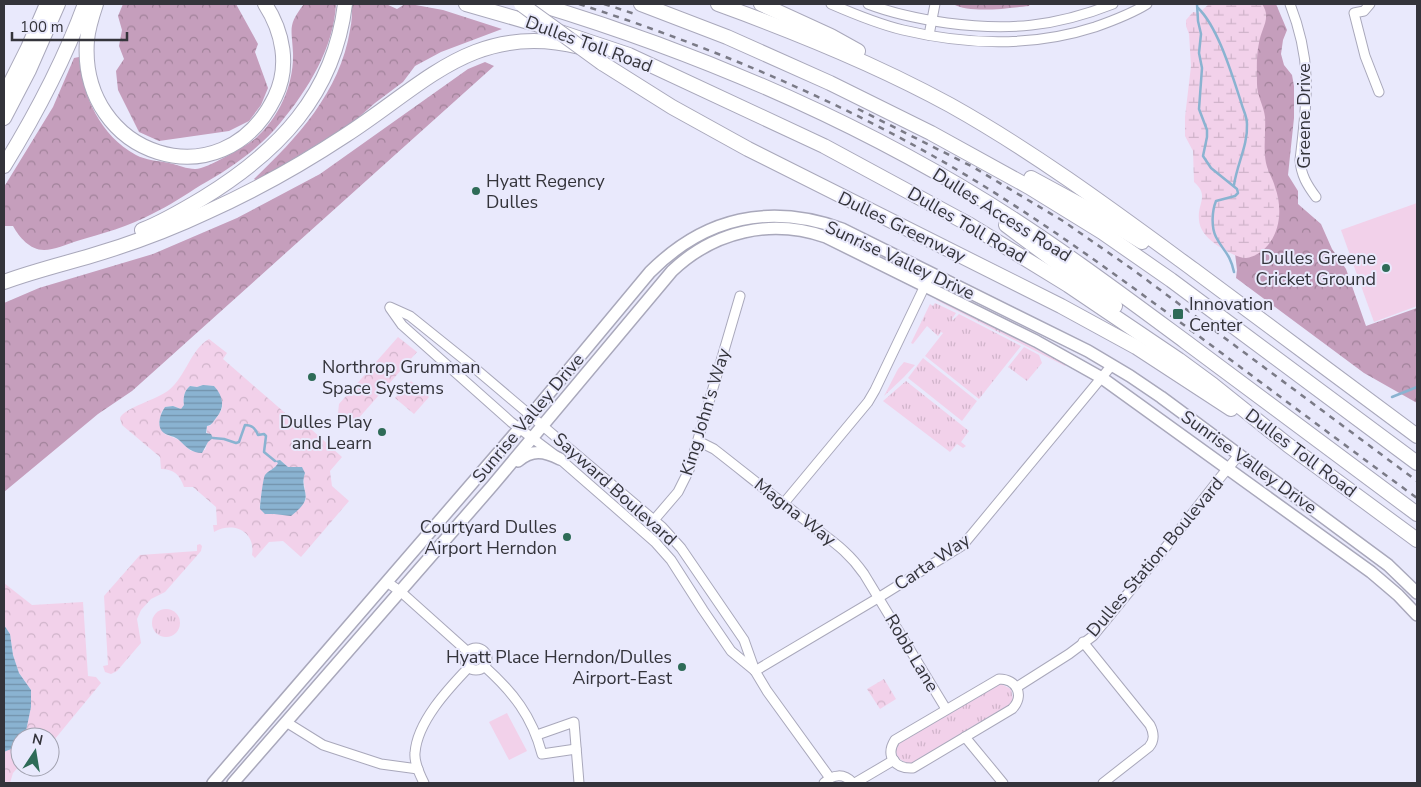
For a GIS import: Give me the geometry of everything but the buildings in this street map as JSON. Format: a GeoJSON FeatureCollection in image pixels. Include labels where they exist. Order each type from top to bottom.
{"type":"FeatureCollection","features":[{"type":"Feature","properties":{"kind":"highway"},"geometry":{"type":"LineString","coordinates":[[4,96],[47,4]]}},
{"type":"Feature","properties":{"kind":"highway"},"geometry":{"type":"LineString","coordinates":[[4,118],[30,70],[58,4]]}},
{"type":"Feature","properties":{"kind":"highway"},"geometry":{"type":"LineString","coordinates":[[4,166],[28,127],[54,77],[85,4]]}},
{"type":"Feature","properties":{"kind":"highway"},"geometry":{"type":"LineString","coordinates":[[96,4],[88,30],[87,54],[90,80],[100,106],[116,128],[136,143],[156,152],[186,157],[215,152],[239,140],[257,125],[273,101],[280,83],[283,53],[278,29],[265,4]]}},
{"type":"Feature","properties":{"kind":"highway"},"geometry":{"type":"LineString","coordinates":[[4,282],[145,229],[169,217],[224,184],[270,149],[288,132],[303,113],[322,81],[338,43],[345,4]]}},
{"type":"Feature","properties":{"kind":"highway","name":"Dulles Toll Road"},"geometry":{"type":"LineString","coordinates":[[466,4],[539,25],[629,55],[824,146],[970,225],[1068,285],[1214,385],[1288,445],[1417,540]]}},
{"type":"Feature","properties":{"kind":"highway","name":"Dulles Greenway"},"geometry":{"type":"LineString","coordinates":[[521,4],[602,63],[672,107],[756,154],[1061,306],[1111,333],[1288,445]]}},
{"type":"Feature","properties":{"kind":"highway","name":"Dulles Access Road"},"geometry":{"type":"LineString","coordinates":[[538,4],[677,50],[723,68],[817,110],[909,157],[988,203],[1074,260],[1417,514]]}},
{"type":"Feature","properties":{"kind":"highway","name":"Dulles Access Road"},"geometry":{"type":"LineString","coordinates":[[642,4],[752,48],[856,96],[1006,174],[1094,227],[1171,280],[1417,463]]}},
{"type":"Feature","properties":{"kind":"highway"},"geometry":{"type":"LineString","coordinates":[[718,4],[822,43],[898,78],[973,118],[1052,168],[1114,211],[1417,436]]}},
{"type":"Feature","properties":{"kind":"highway"},"geometry":{"type":"LineString","coordinates":[[761,4],[848,44],[898,78]]}},
{"type":"Feature","properties":{"kind":"highway"},"geometry":{"type":"LineString","coordinates":[[41,269],[88,257],[158,233],[241,196],[329,146],[441,68],[485,48],[528,41],[560,42],[669,74]]}},
{"type":"Feature","properties":{"kind":"highway"},"geometry":{"type":"LineString","coordinates":[[856,96],[903,112],[1090,210],[1159,254],[1263,332],[1317,362]]}},
{"type":"Feature","properties":{"kind":"highway"},"geometry":{"type":"LineString","coordinates":[[909,157],[953,190],[998,219],[1181,354],[1214,385]]}},
{"type":"Feature","properties":{"kind":"main road","name":"Sunrise Valley Drive"},"geometry":{"type":"LineString","coordinates":[[213,783],[520,428],[654,268],[666,256],[689,241],[719,226],[759,217],[806,218],[842,229],[1088,351],[1161,397],[1388,565],[1417,593]]}},
{"type":"Feature","properties":{"kind":"main road","name":"Sunrise Valley Drive"},"geometry":{"type":"LineString","coordinates":[[233,783],[492,486],[672,271],[695,252],[718,240],[743,232],[791,229],[809,232],[837,242],[1051,348],[1102,378],[1371,572],[1398,595],[1417,615]]}},
{"type":"Feature","properties":{"kind":"main road"},"geometry":{"type":"LineString","coordinates":[[492,486],[528,454],[539,451],[560,459]]}},
{"type":"Feature","properties":{"kind":"street"},"geometry":{"type":"LineString","coordinates":[[831,4],[882,24],[929,35],[1004,42],[1023,42],[1077,32],[1098,26],[1147,4]]}},
{"type":"Feature","properties":{"kind":"street"},"geometry":{"type":"LineString","coordinates":[[868,4],[906,17],[986,27],[1026,26],[1069,19],[1086,15],[1113,4]]}},
{"type":"Feature","properties":{"kind":"street"},"geometry":{"type":"LineString","coordinates":[[929,35],[935,4]]}},
{"type":"Feature","properties":{"kind":"street","name":"Greene Drive"},"geometry":{"type":"LineString","coordinates":[[1290,4],[1302,40],[1307,68],[1308,94],[1300,160],[1301,169],[1304,179],[1316,197]]}},
{"type":"Feature","properties":{"kind":"street"},"geometry":{"type":"LineString","coordinates":[[1370,4],[1364,11],[1354,13],[1365,56],[1379,92]]}},
{"type":"Feature","properties":{"kind":"street"},"geometry":{"type":"LineString","coordinates":[[784,503],[871,396],[931,273]]}},
{"type":"Feature","properties":{"kind":"street","name":"King John's Way"},"geometry":{"type":"LineString","coordinates":[[654,520],[684,482],[698,441],[740,296]]}},
{"type":"Feature","properties":{"kind":"street","name":"Sayward Boulevard"},"geometry":{"type":"LineString","coordinates":[[754,671],[744,640],[681,548],[654,520],[543,425],[410,316],[390,307],[402,325],[520,428],[560,459],[664,551],[731,650],[754,671],[827,781],[840,776],[846,777],[854,783]]}},
{"type":"Feature","properties":{"kind":"street","name":"Carta Way"},"geometry":{"type":"LineString","coordinates":[[754,671],[878,598],[963,544],[1112,365]]}},
{"type":"Feature","properties":{"kind":"street","name":"Magna Way"},"geometry":{"type":"LineString","coordinates":[[698,441],[714,449],[834,541],[851,557],[864,574],[878,598]]}},
{"type":"Feature","properties":{"kind":"street","name":"Dulles Station Boulevard"},"geometry":{"type":"LineString","coordinates":[[1017,687],[1069,654],[1093,636],[1239,455]]}},
{"type":"Feature","properties":{"kind":"street"},"geometry":{"type":"LineString","coordinates":[[387,582],[401,592],[468,652]]}},
{"type":"Feature","properties":{"kind":"street","name":"Robb Lane"},"geometry":{"type":"LineString","coordinates":[[878,598],[946,709]]}},
{"type":"Feature","properties":{"kind":"street"},"geometry":{"type":"LineString","coordinates":[[1083,642],[1150,725],[1154,734],[1153,743],[1103,783]]}},
{"type":"Feature","properties":{"kind":"street"},"geometry":{"type":"LineString","coordinates":[[474,648],[483,651],[487,657],[484,666],[478,670],[469,667],[465,658],[468,652],[474,648]]}},
{"type":"Feature","properties":{"kind":"street"},"geometry":{"type":"LineString","coordinates":[[484,666],[520,704],[537,734],[542,754],[576,749]]}},
{"type":"Feature","properties":{"kind":"street"},"geometry":{"type":"LineString","coordinates":[[424,783],[414,755],[418,740],[426,723],[446,692],[469,667]]}},
{"type":"Feature","properties":{"kind":"street"},"geometry":{"type":"LineString","coordinates":[[999,679],[1013,682],[1017,687],[1019,696],[1015,706],[913,768],[899,766],[894,760],[891,750],[895,740],[946,709],[999,679]]}},
{"type":"Feature","properties":{"kind":"street"},"geometry":{"type":"LineString","coordinates":[[286,722],[323,745],[382,764],[418,769]]}},
{"type":"Feature","properties":{"kind":"street"},"geometry":{"type":"LineString","coordinates":[[537,734],[574,722],[578,783]]}},
{"type":"Feature","properties":{"kind":"street"},"geometry":{"type":"LineString","coordinates":[[965,737],[1003,783]]}},
{"type":"Feature","properties":{"kind":"street"},"geometry":{"type":"LineString","coordinates":[[854,783],[894,760]]}},
{"type":"Feature","properties":{"kind":"green space"},"geometry":{"type":"Polygon","coordinates":[[[123,4],[236,4],[258,44],[255,52],[268,88],[261,105],[249,121],[229,131],[159,141],[139,132],[118,90],[116,71],[124,59],[119,46],[122,30],[118,16],[123,4]]]}},
{"type":"Feature","properties":{"kind":"green space"},"geometry":{"type":"Polygon","coordinates":[[[304,4],[336,4],[334,20],[325,52],[310,82],[291,110],[264,141],[244,157],[165,208],[115,229],[56,248],[44,250],[34,248],[18,234],[13,226],[4,226],[4,187],[53,107],[74,58],[79,57],[89,100],[96,114],[112,137],[123,147],[144,158],[189,168],[200,168],[208,166],[256,138],[272,120],[284,100],[288,88],[293,65],[292,27],[295,17],[304,4]]]}},
{"type":"Feature","properties":{"kind":"green space"},"geometry":{"type":"Polygon","coordinates":[[[352,4],[386,4],[397,9],[405,4],[410,4],[443,10],[502,29],[441,52],[415,66],[403,82],[351,124],[257,181],[254,179],[301,130],[327,94],[345,53],[351,24],[352,4]]]}},
{"type":"Feature","properties":{"kind":"green space"},"geometry":{"type":"Polygon","coordinates":[[[953,4],[1030,4],[1029,6],[979,10],[953,4]]]}},
{"type":"Feature","properties":{"kind":"green space"},"geometry":{"type":"Polygon","coordinates":[[[1209,4],[1262,4],[1266,14],[1258,48],[1257,84],[1265,117],[1266,163],[1279,202],[1279,217],[1276,232],[1268,245],[1253,256],[1246,258],[1221,248],[1212,242],[1202,230],[1199,214],[1202,196],[1199,187],[1194,182],[1193,151],[1185,136],[1185,117],[1191,66],[1186,20],[1193,12],[1199,13],[1209,4]]]}},
{"type":"Feature","properties":{"kind":"green space"},"geometry":{"type":"Polygon","coordinates":[[[1220,4],[1276,4],[1287,30],[1281,54],[1284,65],[1292,75],[1294,86],[1294,118],[1288,175],[1298,191],[1298,204],[1321,224],[1332,249],[1346,269],[1366,326],[1417,308],[1417,403],[1364,373],[1236,278],[1220,4]]]}},
{"type":"Feature","properties":{"kind":"green space"},"geometry":{"type":"Polygon","coordinates":[[[485,62],[494,66],[132,391],[98,414],[4,492],[4,303],[39,288],[153,254],[237,218],[320,174],[468,69],[485,62]]]}},
{"type":"Feature","properties":{"kind":"green space","name":"Dulles Greene Cricket Ground"},"geometry":{"type":"Polygon","coordinates":[[[1417,203],[1417,306],[1374,322],[1341,230],[1417,203]]]}},
{"type":"Feature","properties":{"kind":"green space"},"geometry":{"type":"Polygon","coordinates":[[[937,298],[1066,364],[1065,366],[936,300],[937,298]]]}},
{"type":"Feature","properties":{"kind":"green space"},"geometry":{"type":"Polygon","coordinates":[[[935,303],[956,313],[953,320],[959,314],[1021,346],[979,399],[925,356],[943,333],[941,332],[938,336],[927,326],[913,344],[911,343],[930,304],[933,306],[935,303]]]}},
{"type":"Feature","properties":{"kind":"green space"},"geometry":{"type":"Polygon","coordinates":[[[398,337],[417,352],[357,420],[353,422],[344,421],[338,413],[339,404],[398,337]]]}},
{"type":"Feature","properties":{"kind":"green space"},"geometry":{"type":"Polygon","coordinates":[[[209,339],[227,353],[223,359],[299,425],[302,421],[342,457],[330,471],[332,486],[349,501],[301,557],[283,541],[269,542],[255,558],[252,555],[250,540],[242,530],[229,528],[214,532],[213,525],[217,525],[216,507],[193,487],[184,487],[176,473],[161,469],[160,457],[122,425],[120,418],[128,410],[164,394],[175,384],[203,343],[209,339]],[[203,385],[197,387],[190,386],[186,390],[184,405],[181,409],[173,406],[165,407],[159,423],[165,434],[179,440],[191,451],[205,450],[207,426],[210,426],[219,415],[222,407],[221,399],[214,386],[203,385]],[[280,460],[276,461],[278,463],[265,477],[260,508],[266,514],[279,514],[304,502],[306,499],[302,467],[288,467],[280,460]]]}},
{"type":"Feature","properties":{"kind":"green space"},"geometry":{"type":"Polygon","coordinates":[[[1024,347],[1039,355],[1042,363],[1027,381],[1008,367],[1024,347]]]}},
{"type":"Feature","properties":{"kind":"green space"},"geometry":{"type":"Polygon","coordinates":[[[923,358],[977,401],[962,421],[908,378],[923,358]]]}},
{"type":"Feature","properties":{"kind":"green space"},"geometry":{"type":"Polygon","coordinates":[[[904,362],[915,365],[884,396],[898,369],[904,362]]]}},
{"type":"Feature","properties":{"kind":"green space"},"geometry":{"type":"Polygon","coordinates":[[[411,381],[429,397],[414,414],[395,398],[411,381]]]}},
{"type":"Feature","properties":{"kind":"green space"},"geometry":{"type":"Polygon","coordinates":[[[906,381],[969,431],[961,442],[966,446],[963,448],[957,444],[950,452],[883,401],[906,381]]]}},
{"type":"Feature","properties":{"kind":"green space"},"geometry":{"type":"Polygon","coordinates":[[[200,544],[202,546],[201,551],[165,592],[151,599],[141,610],[137,619],[141,643],[117,671],[111,674],[105,672],[103,666],[108,665],[104,596],[140,555],[197,551],[197,545],[200,544]]]}},
{"type":"Feature","properties":{"kind":"green space"},"geometry":{"type":"Polygon","coordinates":[[[4,583],[32,605],[83,602],[88,676],[96,677],[101,683],[60,733],[60,727],[27,727],[31,707],[31,690],[19,673],[13,655],[10,634],[4,625],[4,583]]]}},
{"type":"Feature","properties":{"kind":"green space"},"geometry":{"type":"Polygon","coordinates":[[[166,609],[176,613],[180,623],[176,633],[166,637],[156,633],[152,623],[156,613],[166,609]]]}},
{"type":"Feature","properties":{"kind":"green space"},"geometry":{"type":"Polygon","coordinates":[[[884,679],[896,699],[880,709],[867,689],[884,679]]]}},
{"type":"Feature","properties":{"kind":"green space"},"geometry":{"type":"Polygon","coordinates":[[[1001,684],[1011,689],[1013,699],[1011,704],[912,763],[906,763],[897,757],[895,747],[898,743],[994,686],[1001,684]]]}},
{"type":"Feature","properties":{"kind":"green space"},"geometry":{"type":"Polygon","coordinates":[[[507,713],[527,751],[509,760],[489,722],[507,713]]]}},
{"type":"Feature","properties":{"kind":"green space"},"geometry":{"type":"Polygon","coordinates":[[[10,749],[10,777],[12,777],[10,783],[4,783],[4,752],[10,749]]]}},
{"type":"Feature","properties":{"kind":"water"},"geometry":{"type":"Polygon","coordinates":[[[203,385],[214,386],[220,394],[222,406],[219,414],[207,426],[206,433],[211,434],[213,438],[208,442],[202,453],[198,453],[164,433],[159,424],[165,407],[173,406],[181,409],[184,405],[186,390],[190,386],[197,387],[203,385]]]}},
{"type":"Feature","properties":{"kind":"water"},"geometry":{"type":"Polygon","coordinates":[[[280,460],[288,467],[302,467],[305,473],[303,480],[306,494],[304,503],[291,516],[265,514],[260,509],[265,475],[277,465],[278,463],[275,461],[280,460]]]}},
{"type":"Feature","properties":{"kind":"water"},"geometry":{"type":"Polygon","coordinates":[[[4,625],[10,634],[13,655],[19,673],[31,690],[31,707],[27,727],[10,727],[10,749],[4,752],[4,625]]]}},
{"type":"Feature","properties":{"kind":"waterway"},"geometry":{"type":"LineString","coordinates":[[1197,4],[1201,34],[1199,53],[1202,68],[1199,109],[1207,130],[1203,156],[1211,168],[1237,189],[1238,193],[1235,196],[1216,201],[1213,229],[1228,256],[1234,272]]}},
{"type":"Feature","properties":{"kind":"waterway"},"geometry":{"type":"LineString","coordinates":[[1198,8],[1205,16],[1218,39],[1229,65],[1246,118],[1246,139],[1234,185]]}},
{"type":"Feature","properties":{"kind":"waterway"},"geometry":{"type":"LineString","coordinates":[[1392,397],[1417,387]]}},
{"type":"Feature","properties":{"kind":"waterway"},"geometry":{"type":"LineString","coordinates":[[213,438],[236,443],[239,442],[245,425],[251,426],[258,435],[264,434],[266,436],[264,452],[275,461]]}},
{"type":"Feature","properties":{"kind":"railway"},"geometry":{"type":"LineString","coordinates":[[579,4],[681,40],[781,80],[880,127],[974,180],[1031,216],[1114,274],[1417,498]]}},
{"type":"Feature","properties":{"kind":"railway"},"geometry":{"type":"LineString","coordinates":[[604,4],[635,14]]}},
{"type":"Feature","properties":{"kind":"railway"},"geometry":{"type":"LineString","coordinates":[[858,109],[973,167],[1063,221],[1132,269],[1417,481]]}},
{"type":"Feature","properties":{"kind":"place","name":"Hyatt Regency Dulles"},"geometry":{"type":"Point","coordinates":[476,191]}},
{"type":"Feature","properties":{"kind":"place","name":"Dulles Greene Cricket Ground"},"geometry":{"type":"Point","coordinates":[1386,268]}},
{"type":"Feature","properties":{"kind":"place","name":"Innovation Center"},"geometry":{"type":"Point","coordinates":[1178,314]}},
{"type":"Feature","properties":{"kind":"place","name":"Northrop Grumman Space Systems"},"geometry":{"type":"Point","coordinates":[312,377]}},
{"type":"Feature","properties":{"kind":"place","name":"Dulles Play and Learn"},"geometry":{"type":"Point","coordinates":[382,432]}},
{"type":"Feature","properties":{"kind":"place","name":"Courtyard Dulles Airport Herndon"},"geometry":{"type":"Point","coordinates":[567,537]}},
{"type":"Feature","properties":{"kind":"place","name":"Hyatt Place Herndon/Dulles Airport-East"},"geometry":{"type":"Point","coordinates":[682,667]}}]}
